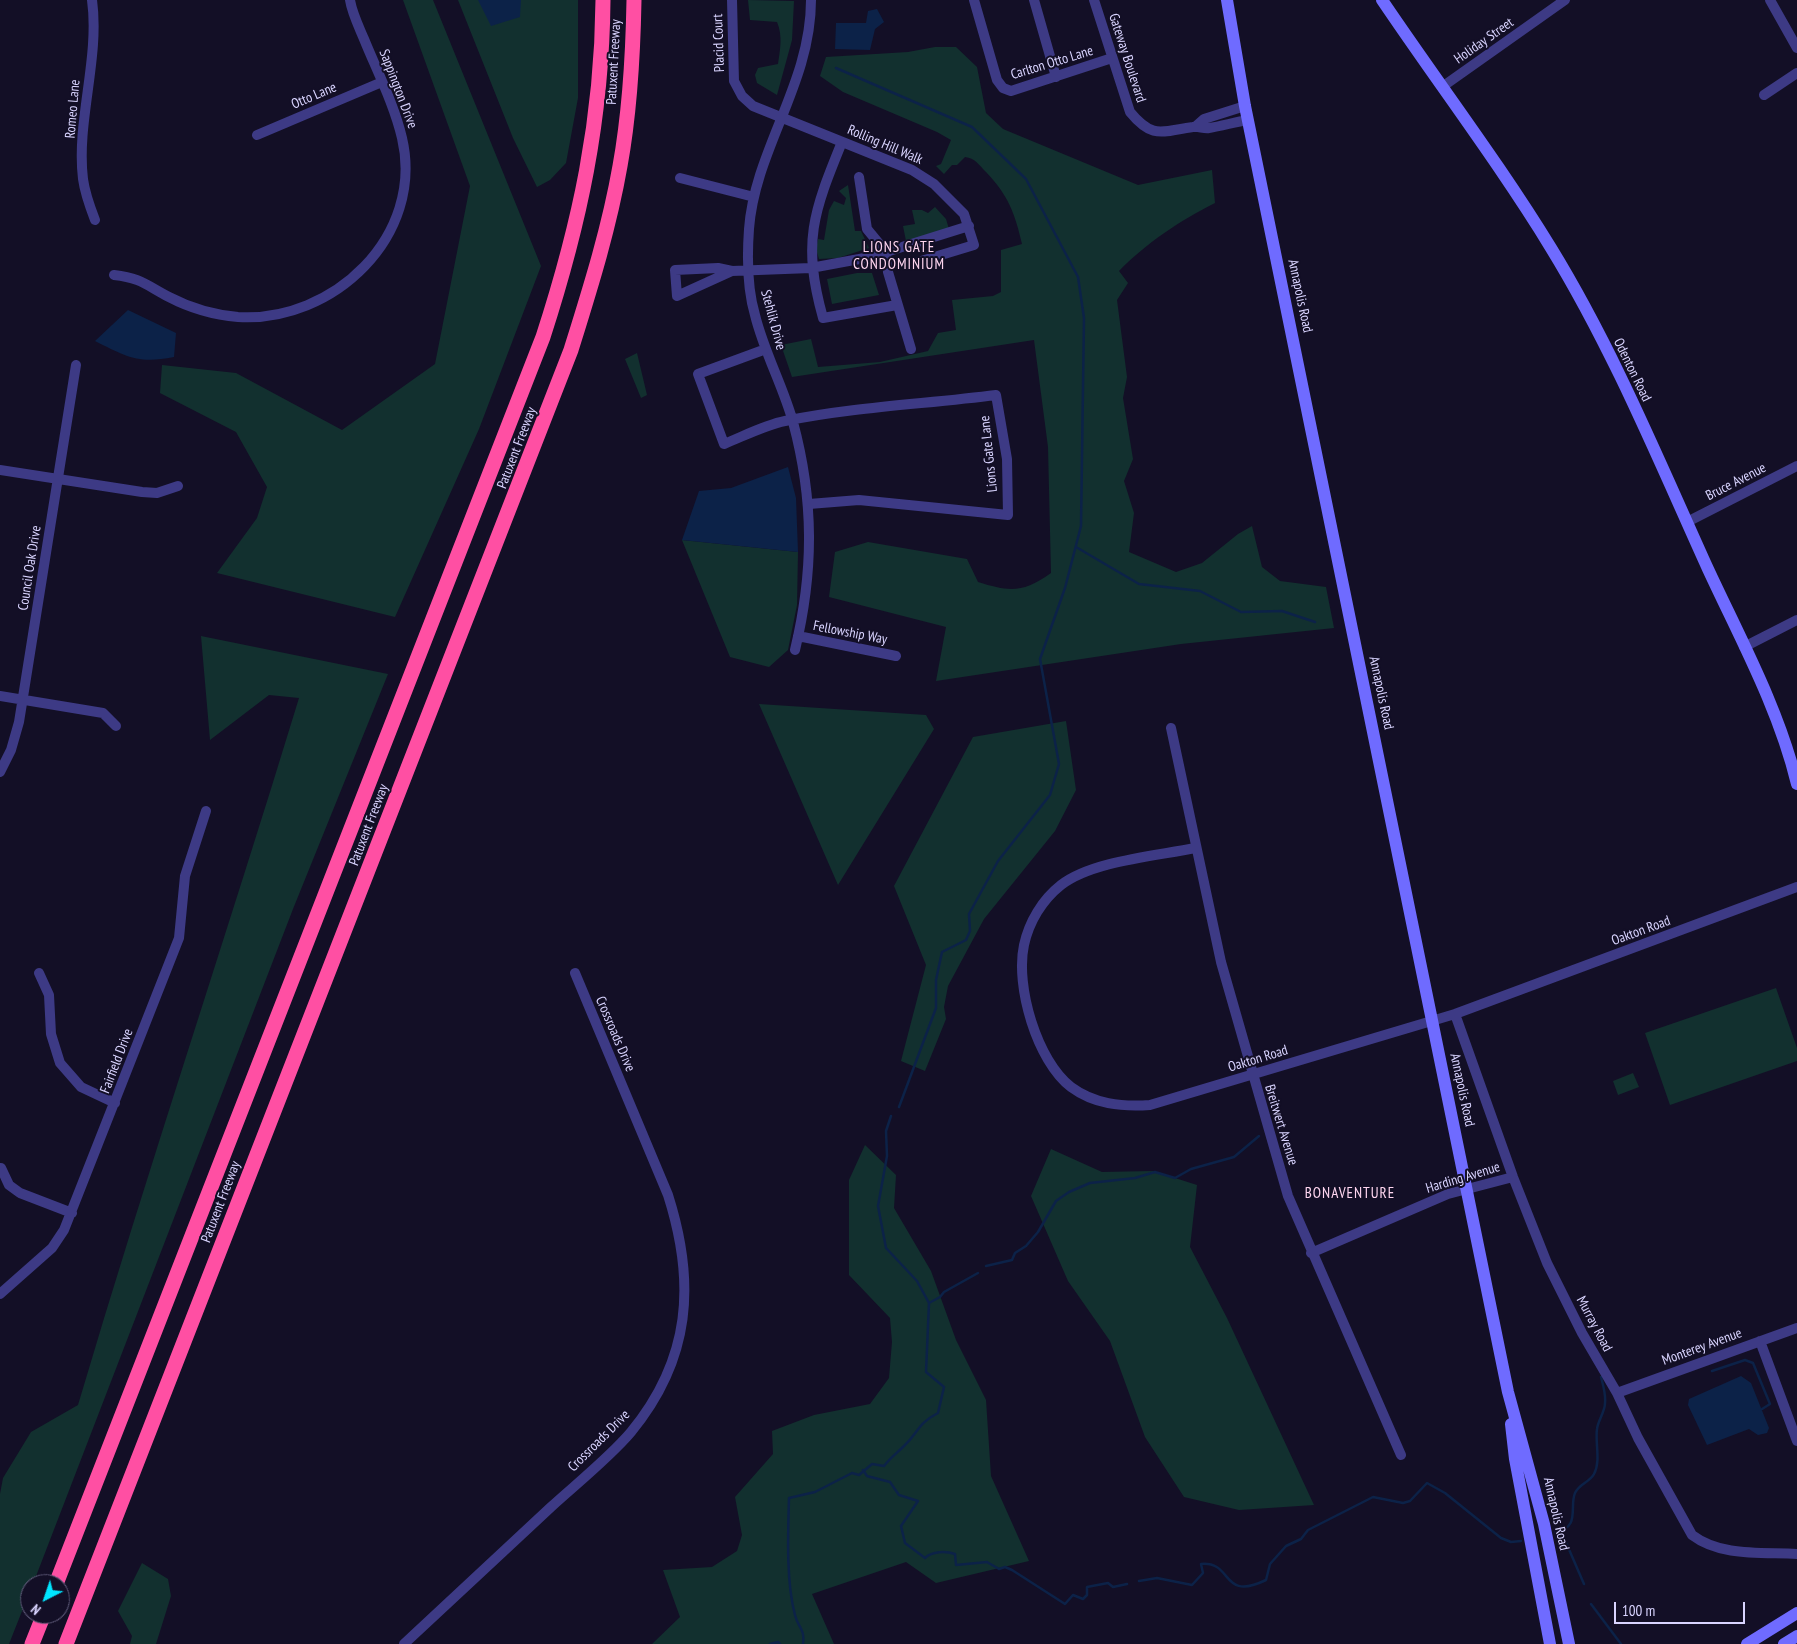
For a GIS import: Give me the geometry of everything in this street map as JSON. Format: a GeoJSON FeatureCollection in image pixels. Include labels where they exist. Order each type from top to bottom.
{"type":"FeatureCollection","features":[{"type":"Feature","properties":{"kind":"highway","name":"Patuxent Freeway"},"geometry":{"type":"LineString","coordinates":[[60,1574],[543,337],[575,231],[590,161],[602,50],[603,0]]}},
{"type":"Feature","properties":{"kind":"highway","name":"Patuxent Freeway"},"geometry":{"type":"LineString","coordinates":[[66,1644],[571,350],[606,232],[620,167],[629,107],[634,0]]}},
{"type":"Feature","properties":{"kind":"highway"},"geometry":{"type":"LineString","coordinates":[[32,1644],[40,1624]]}},
{"type":"Feature","properties":{"kind":"main road","name":"Annapolis Road"},"geometry":{"type":"LineString","coordinates":[[1227,0],[1245,106],[1508,1392],[1544,1524],[1570,1642]]}},
{"type":"Feature","properties":{"kind":"main road","name":"Odenton Road"},"geometry":{"type":"LineString","coordinates":[[1382,0],[1505,177],[1551,248],[1591,318],[1687,522],[1775,716],[1797,780]]}},
{"type":"Feature","properties":{"kind":"main road","name":"Annapolis Road"},"geometry":{"type":"LineString","coordinates":[[1508,1392],[1515,1459],[1550,1644]]}},
{"type":"Feature","properties":{"kind":"main road"},"geometry":{"type":"LineString","coordinates":[[1747,1644],[1797,1613]]}},
{"type":"Feature","properties":{"kind":"main road"},"geometry":{"type":"LineString","coordinates":[[1784,1644],[1797,1636]]}},
{"type":"Feature","properties":{"kind":"street","name":"Romeo Lane"},"geometry":{"type":"LineString","coordinates":[[92,0],[93,44],[83,155],[84,185],[95,220]]}},
{"type":"Feature","properties":{"kind":"street","name":"Sappington Drive"},"geometry":{"type":"LineString","coordinates":[[114,275],[136,278],[190,306],[238,317],[288,313],[321,301],[352,281],[376,254],[394,221],[403,194],[402,140],[350,0]]}},
{"type":"Feature","properties":{"kind":"street","name":"Placid Court"},"geometry":{"type":"LineString","coordinates":[[732,0],[734,82],[742,96],[754,106],[783,119]]}},
{"type":"Feature","properties":{"kind":"street","name":"Stehlik Drive"},"geometry":{"type":"LineString","coordinates":[[795,650],[810,554],[810,504],[793,420],[754,315],[748,272],[749,228],[754,197],[796,84],[804,57],[811,0]]}},
{"type":"Feature","properties":{"kind":"street","name":"Carlton Otto Lane"},"geometry":{"type":"LineString","coordinates":[[974,0],[997,80],[1003,88],[1011,91],[1112,58]]}},
{"type":"Feature","properties":{"kind":"street"},"geometry":{"type":"LineString","coordinates":[[1034,0],[1056,77]]}},
{"type":"Feature","properties":{"kind":"street","name":"Gateway Boulevard"},"geometry":{"type":"LineString","coordinates":[[1094,0],[1130,112],[1139,123],[1156,132],[1169,132],[1195,126],[1207,128],[1248,120]]}},
{"type":"Feature","properties":{"kind":"street","name":"Holiday Street"},"geometry":{"type":"LineString","coordinates":[[1442,87],[1566,0]]}},
{"type":"Feature","properties":{"kind":"street"},"geometry":{"type":"LineString","coordinates":[[1770,0],[1797,48]]}},
{"type":"Feature","properties":{"kind":"street"},"geometry":{"type":"LineString","coordinates":[[1764,95],[1797,73]]}},
{"type":"Feature","properties":{"kind":"street","name":"Otto Lane"},"geometry":{"type":"LineString","coordinates":[[257,135],[382,82]]}},
{"type":"Feature","properties":{"kind":"street","name":"Gateway Boulevard"},"geometry":{"type":"LineString","coordinates":[[1195,126],[1204,119],[1245,106]]}},
{"type":"Feature","properties":{"kind":"street","name":"Rolling Hill Walk"},"geometry":{"type":"LineString","coordinates":[[783,119],[912,170],[929,179],[964,214],[969,226]]}},
{"type":"Feature","properties":{"kind":"street"},"geometry":{"type":"LineString","coordinates":[[842,142],[815,214],[812,233],[811,268],[823,318],[897,305]]}},
{"type":"Feature","properties":{"kind":"street"},"geometry":{"type":"LineString","coordinates":[[859,177],[867,229],[886,252],[888,272],[911,349]]}},
{"type":"Feature","properties":{"kind":"street"},"geometry":{"type":"LineString","coordinates":[[680,178],[754,197]]}},
{"type":"Feature","properties":{"kind":"street"},"geometry":{"type":"LineString","coordinates":[[732,271],[676,296],[675,270],[718,268],[748,272],[811,268],[870,258],[969,226],[974,245],[918,262]]}},
{"type":"Feature","properties":{"kind":"street"},"geometry":{"type":"LineString","coordinates":[[766,348],[698,374],[724,444],[793,420]]}},
{"type":"Feature","properties":{"kind":"street","name":"Council Oak Drive"},"geometry":{"type":"LineString","coordinates":[[0,772],[12,750],[22,700],[76,365]]}},
{"type":"Feature","properties":{"kind":"street","name":"Lions Gate Lane"},"geometry":{"type":"LineString","coordinates":[[793,420],[872,408],[938,403],[996,395],[1007,459],[1008,515],[859,500],[810,504]]}},
{"type":"Feature","properties":{"kind":"street","name":"Bruce Avenue"},"geometry":{"type":"LineString","coordinates":[[1687,522],[1797,466]]}},
{"type":"Feature","properties":{"kind":"street"},"geometry":{"type":"LineString","coordinates":[[0,470],[158,494],[178,486]]}},
{"type":"Feature","properties":{"kind":"street"},"geometry":{"type":"LineString","coordinates":[[1744,647],[1797,621]]}},
{"type":"Feature","properties":{"kind":"street","name":"Fellowship Way"},"geometry":{"type":"LineString","coordinates":[[798,636],[896,656]]}},
{"type":"Feature","properties":{"kind":"street"},"geometry":{"type":"LineString","coordinates":[[0,696],[103,713],[116,726]]}},
{"type":"Feature","properties":{"kind":"street","name":"Breitwert Avenue"},"geometry":{"type":"LineString","coordinates":[[1171,728],[1220,962],[1288,1196],[1311,1253],[1401,1455]]}},
{"type":"Feature","properties":{"kind":"street","name":"Fairfield Drive"},"geometry":{"type":"LineString","coordinates":[[0,1294],[52,1248],[72,1213],[179,938],[185,876],[206,811]]}},
{"type":"Feature","properties":{"kind":"street","name":"Oakton Road"},"geometry":{"type":"LineString","coordinates":[[1195,848],[1096,868],[1079,874],[1061,885],[1046,900],[1028,930],[1021,965],[1026,995],[1041,1048],[1054,1070],[1071,1087],[1097,1101],[1122,1107],[1150,1105],[1455,1014],[1797,887]]}},
{"type":"Feature","properties":{"kind":"street"},"geometry":{"type":"LineString","coordinates":[[39,973],[49,995],[51,1034],[60,1063],[81,1087],[115,1103]]}},
{"type":"Feature","properties":{"kind":"street","name":"Crossroads Drive"},"geometry":{"type":"LineString","coordinates":[[404,1644],[630,1434],[661,1388],[678,1346],[685,1313],[686,1283],[677,1223],[668,1195],[575,973]]}},
{"type":"Feature","properties":{"kind":"street","name":"Murray Road"},"geometry":{"type":"LineString","coordinates":[[1455,1014],[1513,1177],[1548,1263],[1582,1333],[1617,1392],[1638,1438],[1692,1535],[1704,1545],[1722,1550],[1797,1554]]}},
{"type":"Feature","properties":{"kind":"street"},"geometry":{"type":"LineString","coordinates":[[1,1168],[9,1185],[20,1193],[72,1213]]}},
{"type":"Feature","properties":{"kind":"street","name":"Harding Avenue"},"geometry":{"type":"LineString","coordinates":[[1311,1253],[1448,1194],[1513,1177]]}},
{"type":"Feature","properties":{"kind":"street","name":"Monterey Avenue"},"geometry":{"type":"LineString","coordinates":[[1617,1392],[1797,1328]]}},
{"type":"Feature","properties":{"kind":"street"},"geometry":{"type":"LineString","coordinates":[[1760,1341],[1796,1436]]}},
{"type":"Feature","properties":{"kind":"green space"},"geometry":{"type":"Polygon","coordinates":[[[403,0],[433,0],[541,266],[479,429],[395,617],[217,573],[257,518],[267,487],[236,432],[160,393],[162,365],[236,373],[342,430],[435,364],[470,186],[403,0]]]}},
{"type":"Feature","properties":{"kind":"green space"},"geometry":{"type":"Polygon","coordinates":[[[458,0],[578,0],[578,98],[566,163],[550,180],[537,187],[513,138],[458,0]]]}},
{"type":"Feature","properties":{"kind":"green space"},"geometry":{"type":"Polygon","coordinates":[[[748,0],[794,1],[792,40],[777,95],[757,83],[755,75],[758,68],[778,64],[781,43],[779,27],[777,22],[750,20],[748,0]]]}},
{"type":"Feature","properties":{"kind":"green space"},"geometry":{"type":"Polygon","coordinates":[[[935,47],[956,47],[977,67],[986,113],[1003,129],[1138,185],[1212,170],[1215,203],[1164,233],[1140,251],[1119,271],[1128,283],[1117,300],[1127,377],[1123,398],[1133,459],[1124,481],[1134,513],[1129,552],[1176,572],[1202,563],[1238,534],[1252,526],[1262,567],[1280,581],[1326,587],[1334,628],[1181,644],[936,681],[946,627],[829,597],[835,552],[868,542],[967,559],[978,582],[999,588],[1016,589],[1024,587],[1041,580],[1051,573],[1048,447],[1034,340],[792,377],[781,345],[811,339],[818,367],[880,362],[928,351],[938,333],[956,330],[952,300],[993,296],[1001,292],[1001,250],[1022,244],[1010,205],[994,180],[977,162],[965,157],[957,165],[952,165],[944,174],[936,166],[941,164],[951,140],[937,132],[843,92],[820,76],[826,57],[908,52],[935,47]]]}},
{"type":"Feature","properties":{"kind":"green space"},"geometry":{"type":"Polygon","coordinates":[[[848,185],[855,231],[861,231],[869,248],[838,258],[819,259],[816,249],[818,239],[824,240],[829,210],[834,201],[844,205],[846,198],[839,191],[848,185]]]}},
{"type":"Feature","properties":{"kind":"green space"},"geometry":{"type":"Polygon","coordinates":[[[935,207],[946,219],[949,229],[906,241],[903,226],[915,224],[912,210],[922,210],[928,213],[935,207]]]}},
{"type":"Feature","properties":{"kind":"green space"},"geometry":{"type":"Polygon","coordinates":[[[857,273],[872,273],[879,295],[832,304],[827,279],[857,273]]]}},
{"type":"Feature","properties":{"kind":"green space"},"geometry":{"type":"Polygon","coordinates":[[[637,353],[647,395],[641,398],[625,359],[637,353]]]}},
{"type":"Feature","properties":{"kind":"green space"},"geometry":{"type":"Polygon","coordinates":[[[682,540],[798,552],[797,605],[788,650],[769,667],[730,657],[682,540]]]}},
{"type":"Feature","properties":{"kind":"green space"},"geometry":{"type":"Polygon","coordinates":[[[201,636],[388,674],[293,909],[37,1574],[20,1574],[20,1616],[9,1644],[0,1644],[0,1494],[3,1478],[31,1432],[78,1405],[299,698],[269,695],[210,740],[201,636]]]}},
{"type":"Feature","properties":{"kind":"green space"},"geometry":{"type":"Polygon","coordinates":[[[759,704],[926,715],[934,729],[838,885],[759,704]]]}},
{"type":"Feature","properties":{"kind":"green space"},"geometry":{"type":"Polygon","coordinates":[[[1066,721],[1076,790],[1055,831],[984,919],[948,986],[944,1007],[946,1019],[925,1071],[901,1061],[926,965],[894,886],[973,737],[1066,721]]]}},
{"type":"Feature","properties":{"kind":"green space"},"geometry":{"type":"Polygon","coordinates":[[[1776,988],[1797,1048],[1797,1061],[1670,1105],[1645,1033],[1776,988]]]}},
{"type":"Feature","properties":{"kind":"green space"},"geometry":{"type":"Polygon","coordinates":[[[1633,1073],[1639,1087],[1618,1095],[1613,1081],[1633,1073]]]}},
{"type":"Feature","properties":{"kind":"green space"},"geometry":{"type":"Polygon","coordinates":[[[865,1145],[896,1175],[894,1208],[931,1271],[956,1340],[986,1400],[991,1476],[1029,1561],[936,1583],[906,1562],[812,1594],[834,1644],[652,1644],[680,1617],[663,1570],[712,1567],[737,1551],[742,1535],[735,1497],[773,1454],[772,1431],[814,1415],[870,1404],[889,1378],[892,1342],[890,1318],[849,1275],[849,1180],[865,1145]]]}},
{"type":"Feature","properties":{"kind":"green space"},"geometry":{"type":"Polygon","coordinates":[[[1051,1149],[1102,1172],[1153,1171],[1197,1185],[1190,1247],[1227,1318],[1314,1505],[1239,1510],[1184,1497],[1145,1437],[1110,1341],[1068,1281],[1031,1196],[1051,1149]]]}},
{"type":"Feature","properties":{"kind":"green space"},"geometry":{"type":"Polygon","coordinates":[[[142,1563],[168,1579],[171,1596],[156,1644],[130,1644],[132,1636],[118,1611],[142,1563]]]}},
{"type":"Feature","properties":{"kind":"water"},"geometry":{"type":"Polygon","coordinates":[[[478,0],[521,0],[520,17],[491,26],[478,0]]]}},
{"type":"Feature","properties":{"kind":"water"},"geometry":{"type":"Polygon","coordinates":[[[877,9],[884,22],[875,29],[870,50],[835,49],[836,23],[866,23],[868,11],[877,9]]]}},
{"type":"Feature","properties":{"kind":"water"},"geometry":{"type":"Polygon","coordinates":[[[128,310],[176,333],[174,357],[151,360],[133,358],[95,341],[128,310]]]}},
{"type":"Feature","properties":{"kind":"water"},"geometry":{"type":"Polygon","coordinates":[[[788,467],[796,498],[798,552],[682,540],[699,491],[731,488],[788,467]]]}},
{"type":"Feature","properties":{"kind":"water"},"geometry":{"type":"Polygon","coordinates":[[[1741,1376],[1751,1383],[1769,1428],[1767,1433],[1758,1435],[1749,1429],[1707,1445],[1688,1405],[1689,1399],[1741,1376]]]}},
{"type":"Feature","properties":{"kind":"waterway"},"geometry":{"type":"LineString","coordinates":[[836,68],[972,127],[1026,179],[1078,277],[1084,318],[1081,526],[1065,588],[1040,659],[1059,764],[1050,795],[998,861],[969,914],[970,931],[966,940],[942,952],[936,980],[936,1008],[899,1107]]}},
{"type":"Feature","properties":{"kind":"waterway"},"geometry":{"type":"LineString","coordinates":[[1076,547],[1139,584],[1200,591],[1241,612],[1282,611],[1315,622]]}},
{"type":"Feature","properties":{"kind":"waterway"},"geometry":{"type":"LineString","coordinates":[[803,1644],[803,1635],[795,1615],[790,1588],[788,1557],[789,1498],[815,1492],[852,1473],[859,1475],[872,1464],[884,1466],[922,1425],[938,1413],[944,1387],[926,1372],[929,1303],[917,1281],[886,1248],[878,1206],[887,1156],[886,1131],[891,1116]]}},
{"type":"Feature","properties":{"kind":"waterway"},"geometry":{"type":"LineString","coordinates":[[986,1266],[1012,1260],[1015,1253],[1026,1246],[1038,1232],[1056,1201],[1069,1192],[1090,1183],[1135,1178],[1155,1172],[1175,1178],[1191,1169],[1234,1157],[1259,1136]]}},
{"type":"Feature","properties":{"kind":"waterway"},"geometry":{"type":"LineString","coordinates":[[929,1303],[940,1297],[944,1292],[978,1273]]}},
{"type":"Feature","properties":{"kind":"waterway"},"geometry":{"type":"LineString","coordinates":[[1712,1371],[1745,1360],[1753,1363],[1770,1404],[1762,1409]]}},
{"type":"Feature","properties":{"kind":"waterway"},"geometry":{"type":"LineString","coordinates":[[1555,1532],[1563,1530],[1571,1522],[1575,1493],[1579,1487],[1592,1477],[1596,1469],[1597,1429],[1605,1406],[1601,1377]]}},
{"type":"Feature","properties":{"kind":"waterway"},"geometry":{"type":"LineString","coordinates":[[863,1470],[867,1476],[890,1482],[899,1495],[918,1501],[901,1526],[905,1543],[925,1558],[935,1553],[948,1552],[955,1554],[956,1565],[987,1562],[999,1569],[1005,1567],[1065,1604],[1073,1595],[1083,1599],[1087,1595],[1087,1587],[1108,1583],[1113,1587],[1127,1584]]}},
{"type":"Feature","properties":{"kind":"waterway"},"geometry":{"type":"LineString","coordinates":[[1139,1581],[1157,1578],[1192,1585],[1203,1573],[1201,1564],[1219,1568],[1234,1584],[1251,1586],[1266,1580],[1270,1564],[1286,1546],[1301,1539],[1308,1530],[1373,1497],[1403,1503],[1410,1501],[1427,1483],[1445,1493],[1501,1538],[1511,1542],[1521,1541]]}},
{"type":"Feature","properties":{"kind":"waterway"},"geometry":{"type":"LineString","coordinates":[[1561,1531],[1584,1584]]}},
{"type":"Feature","properties":{"kind":"waterway"},"geometry":{"type":"LineString","coordinates":[[1591,1604],[1621,1644]]}},
{"type":"Feature","properties":{"kind":"waterway"},"geometry":{"type":"LineString","coordinates":[[770,1644],[778,1642],[780,1644]]}},
{"type":"Feature","properties":{"kind":"district","name":"LIONS GATE CONDOMINIUM"},"geometry":{"type":"Point","coordinates":[899,256]}},
{"type":"Feature","properties":{"kind":"district","name":"BONAVENTURE"},"geometry":{"type":"Point","coordinates":[1350,1194]}}]}
